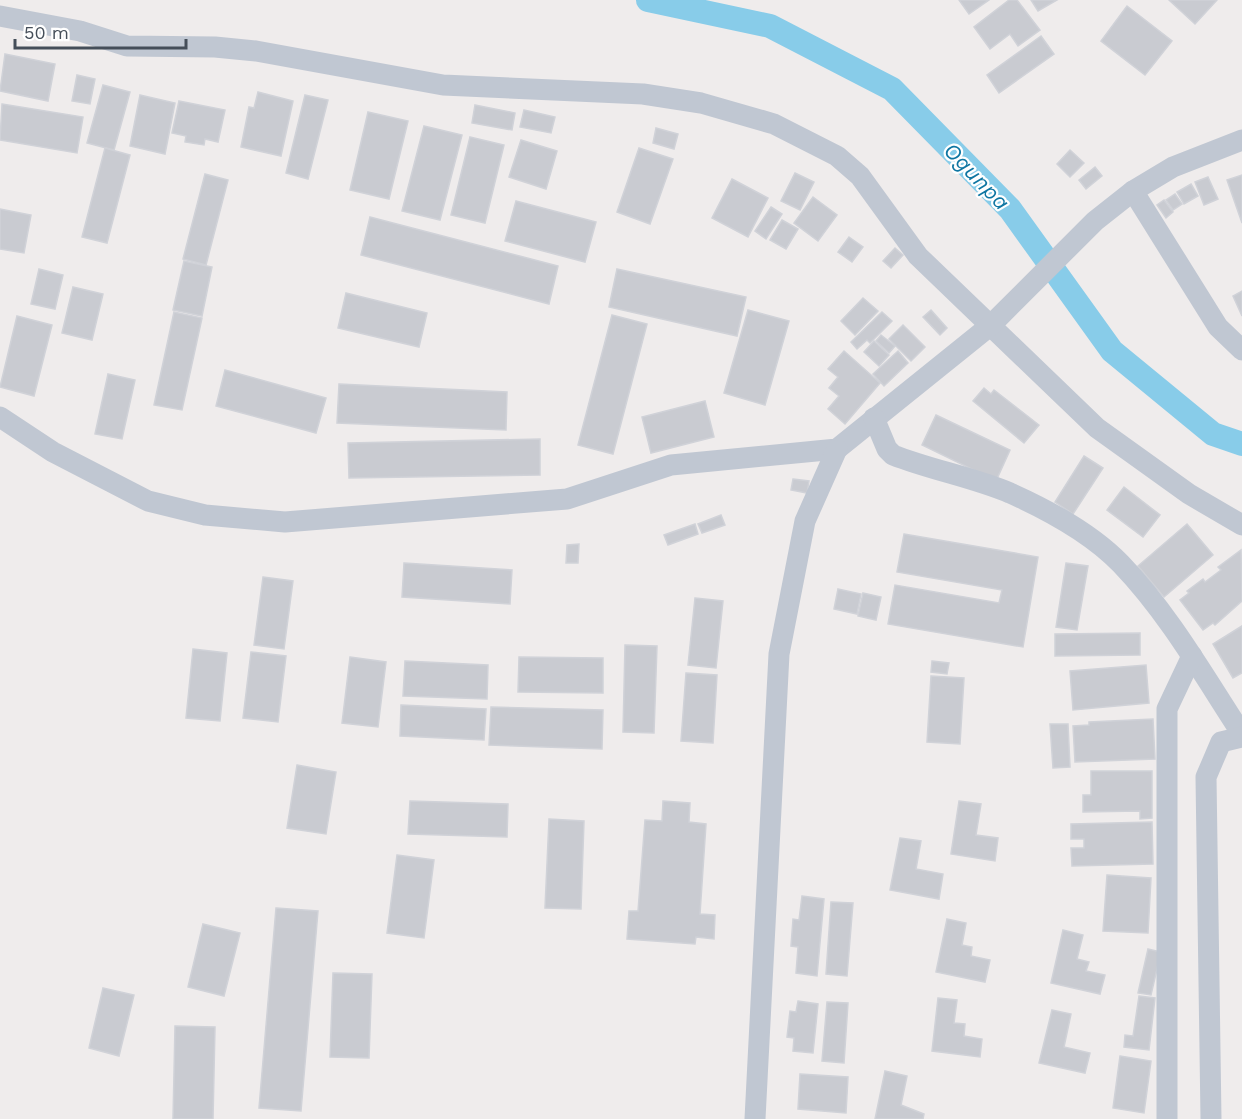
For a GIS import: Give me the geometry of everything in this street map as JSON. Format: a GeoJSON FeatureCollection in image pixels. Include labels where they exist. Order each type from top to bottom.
{"type":"FeatureCollection","features":[{"type":"Feature","properties":{"kind":"street"},"geometry":{"type":"LineString","coordinates":[[0,16],[80,31],[127,46],[215,47],[256,51],[443,85],[643,94],[734,111],[774,124],[837,156],[860,176],[918,256],[996,320],[1097,428],[1189,494],[1242,525]]}},
{"type":"Feature","properties":{"kind":"street"},"geometry":{"type":"LineString","coordinates":[[755,1119],[779,654],[805,521],[837,449],[996,320],[1095,221],[1133,190],[1173,167],[1242,140]]}},
{"type":"Feature","properties":{"kind":"street"},"geometry":{"type":"LineString","coordinates":[[1133,190],[1218,327],[1242,350]]}},
{"type":"Feature","properties":{"kind":"street"},"geometry":{"type":"LineString","coordinates":[[0,417],[53,452],[148,501],[205,515],[285,522],[567,499],[671,465],[837,449]]}},
{"type":"Feature","properties":{"kind":"street"},"geometry":{"type":"LineString","coordinates":[[874,418],[887,449],[893,455],[1009,493],[1043,509],[1090,538],[1119,562],[1142,588],[1192,656],[1242,735],[1221,742],[1206,777],[1211,1119]]}},
{"type":"Feature","properties":{"kind":"street"},"geometry":{"type":"LineString","coordinates":[[1167,1119],[1167,709],[1192,656]]}},
{"type":"Feature","properties":{"kind":"building"},"geometry":{"type":"Polygon","coordinates":[[[959,0],[989,0],[969,14],[959,0]]]}},
{"type":"Feature","properties":{"kind":"building"},"geometry":{"type":"Polygon","coordinates":[[[1009,0],[1017,0],[1040,30],[1018,46],[1010,34],[990,49],[974,27],[1009,0]]]}},
{"type":"Feature","properties":{"kind":"building"},"geometry":{"type":"Polygon","coordinates":[[[1031,0],[1057,0],[1038,11],[1031,0]]]}},
{"type":"Feature","properties":{"kind":"building"},"geometry":{"type":"Polygon","coordinates":[[[1169,0],[1217,0],[1195,24],[1169,0]]]}},
{"type":"Feature","properties":{"kind":"building"},"geometry":{"type":"Polygon","coordinates":[[[1127,6],[1172,41],[1145,75],[1101,41],[1127,6]]]}},
{"type":"Feature","properties":{"kind":"building"},"geometry":{"type":"Polygon","coordinates":[[[1041,36],[1054,54],[999,93],[987,75],[1041,36]]]}},
{"type":"Feature","properties":{"kind":"building"},"geometry":{"type":"Polygon","coordinates":[[[5,54],[55,64],[48,101],[0,91],[5,54]]]}},
{"type":"Feature","properties":{"kind":"building"},"geometry":{"type":"Polygon","coordinates":[[[77,75],[95,79],[90,104],[72,101],[77,75]]]}},
{"type":"Feature","properties":{"kind":"building"},"geometry":{"type":"Polygon","coordinates":[[[103,85],[130,92],[114,150],[87,143],[103,85]]]}},
{"type":"Feature","properties":{"kind":"building"},"geometry":{"type":"Polygon","coordinates":[[[258,92],[293,101],[281,156],[241,147],[249,107],[254,108],[258,92]]]}},
{"type":"Feature","properties":{"kind":"building"},"geometry":{"type":"Polygon","coordinates":[[[140,95],[175,103],[165,154],[130,146],[140,95]]]}},
{"type":"Feature","properties":{"kind":"building"},"geometry":{"type":"Polygon","coordinates":[[[305,95],[328,100],[308,179],[286,173],[305,95]]]}},
{"type":"Feature","properties":{"kind":"building"},"geometry":{"type":"Polygon","coordinates":[[[179,101],[225,110],[218,142],[205,139],[204,145],[185,142],[186,136],[172,133],[179,101]]]}},
{"type":"Feature","properties":{"kind":"building"},"geometry":{"type":"Polygon","coordinates":[[[2,104],[83,117],[77,153],[0,140],[2,104]]]}},
{"type":"Feature","properties":{"kind":"building"},"geometry":{"type":"Polygon","coordinates":[[[475,105],[515,113],[512,130],[472,123],[475,105]]]}},
{"type":"Feature","properties":{"kind":"building"},"geometry":{"type":"Polygon","coordinates":[[[524,110],[555,117],[551,133],[520,127],[524,110]]]}},
{"type":"Feature","properties":{"kind":"building"},"geometry":{"type":"Polygon","coordinates":[[[368,112],[408,121],[389,199],[350,190],[368,112]]]}},
{"type":"Feature","properties":{"kind":"building"},"geometry":{"type":"Polygon","coordinates":[[[424,126],[462,135],[440,220],[402,211],[424,126]]]}},
{"type":"Feature","properties":{"kind":"building"},"geometry":{"type":"Polygon","coordinates":[[[656,128],[678,134],[674,149],[653,143],[656,128]]]}},
{"type":"Feature","properties":{"kind":"building"},"geometry":{"type":"Polygon","coordinates":[[[470,137],[504,145],[485,223],[451,215],[470,137]]]}},
{"type":"Feature","properties":{"kind":"building"},"geometry":{"type":"Polygon","coordinates":[[[521,140],[557,151],[546,189],[509,177],[521,140]]]}},
{"type":"Feature","properties":{"kind":"building"},"geometry":{"type":"Polygon","coordinates":[[[105,148],[130,155],[107,243],[82,237],[105,148]]]}},
{"type":"Feature","properties":{"kind":"building"},"geometry":{"type":"Polygon","coordinates":[[[639,148],[673,159],[650,224],[617,212],[639,148]]]}},
{"type":"Feature","properties":{"kind":"building"},"geometry":{"type":"Polygon","coordinates":[[[1070,150],[1084,163],[1070,177],[1057,164],[1070,150]]]}},
{"type":"Feature","properties":{"kind":"building"},"geometry":{"type":"Polygon","coordinates":[[[1095,167],[1102,176],[1086,189],[1079,180],[1095,167]]]}},
{"type":"Feature","properties":{"kind":"building"},"geometry":{"type":"Polygon","coordinates":[[[795,173],[814,182],[800,210],[781,201],[795,173]]]}},
{"type":"Feature","properties":{"kind":"building"},"geometry":{"type":"Polygon","coordinates":[[[205,174],[228,180],[206,265],[183,259],[205,174]]]}},
{"type":"Feature","properties":{"kind":"building"},"geometry":{"type":"Polygon","coordinates":[[[1242,175],[1242,223],[1227,180],[1242,175]]]}},
{"type":"Feature","properties":{"kind":"building"},"geometry":{"type":"Polygon","coordinates":[[[1208,177],[1218,199],[1204,205],[1195,182],[1208,177]]]}},
{"type":"Feature","properties":{"kind":"building"},"geometry":{"type":"Polygon","coordinates":[[[732,179],[768,198],[748,237],[712,218],[732,179]]]}},
{"type":"Feature","properties":{"kind":"building"},"geometry":{"type":"Polygon","coordinates":[[[1191,184],[1198,196],[1184,204],[1177,192],[1191,184]]]}},
{"type":"Feature","properties":{"kind":"building"},"geometry":{"type":"Polygon","coordinates":[[[1175,194],[1182,204],[1173,210],[1166,200],[1175,194]]]}},
{"type":"Feature","properties":{"kind":"building"},"geometry":{"type":"Polygon","coordinates":[[[813,197],[837,215],[818,241],[794,223],[813,197]]]}},
{"type":"Feature","properties":{"kind":"building"},"geometry":{"type":"Polygon","coordinates":[[[1164,200],[1173,212],[1166,218],[1157,205],[1164,200]]]}},
{"type":"Feature","properties":{"kind":"building"},"geometry":{"type":"Polygon","coordinates":[[[516,201],[596,222],[585,262],[505,241],[516,201]]]}},
{"type":"Feature","properties":{"kind":"building"},"geometry":{"type":"Polygon","coordinates":[[[771,207],[782,214],[766,239],[755,231],[771,207]]]}},
{"type":"Feature","properties":{"kind":"building"},"geometry":{"type":"Polygon","coordinates":[[[0,209],[31,215],[24,253],[0,249],[0,209]]]}},
{"type":"Feature","properties":{"kind":"building"},"geometry":{"type":"Polygon","coordinates":[[[370,217],[558,266],[549,304],[361,255],[370,217]]]}},
{"type":"Feature","properties":{"kind":"building"},"geometry":{"type":"Polygon","coordinates":[[[782,220],[798,229],[786,249],[770,240],[782,220]]]}},
{"type":"Feature","properties":{"kind":"building"},"geometry":{"type":"Polygon","coordinates":[[[849,237],[863,247],[852,262],[838,252],[849,237]]]}},
{"type":"Feature","properties":{"kind":"building"},"geometry":{"type":"Polygon","coordinates":[[[895,248],[903,255],[891,268],[883,261],[895,248]]]}},
{"type":"Feature","properties":{"kind":"building"},"geometry":{"type":"Polygon","coordinates":[[[184,261],[212,267],[202,316],[173,310],[184,261]]]}},
{"type":"Feature","properties":{"kind":"building"},"geometry":{"type":"Polygon","coordinates":[[[39,269],[63,275],[55,309],[31,304],[39,269]]]}},
{"type":"Feature","properties":{"kind":"building"},"geometry":{"type":"Polygon","coordinates":[[[617,269],[746,297],[737,336],[609,307],[617,269]]]}},
{"type":"Feature","properties":{"kind":"building"},"geometry":{"type":"Polygon","coordinates":[[[73,287],[103,294],[92,340],[62,333],[73,287]]]}},
{"type":"Feature","properties":{"kind":"building"},"geometry":{"type":"Polygon","coordinates":[[[1242,291],[1242,316],[1233,296],[1242,291]]]}},
{"type":"Feature","properties":{"kind":"building"},"geometry":{"type":"Polygon","coordinates":[[[346,293],[427,313],[419,347],[338,328],[346,293]]]}},
{"type":"Feature","properties":{"kind":"building"},"geometry":{"type":"Polygon","coordinates":[[[863,298],[878,311],[855,335],[841,321],[863,298]]]}},
{"type":"Feature","properties":{"kind":"building"},"geometry":{"type":"Polygon","coordinates":[[[748,310],[789,321],[765,405],[724,393],[748,310]]]}},
{"type":"Feature","properties":{"kind":"building"},"geometry":{"type":"Polygon","coordinates":[[[931,310],[947,328],[940,335],[923,317],[931,310]]]}},
{"type":"Feature","properties":{"kind":"building"},"geometry":{"type":"Polygon","coordinates":[[[174,312],[202,318],[182,410],[154,405],[174,312]]]}},
{"type":"Feature","properties":{"kind":"building"},"geometry":{"type":"Polygon","coordinates":[[[882,312],[892,321],[870,343],[867,340],[857,349],[851,342],[882,312]]]}},
{"type":"Feature","properties":{"kind":"building"},"geometry":{"type":"Polygon","coordinates":[[[612,315],[647,324],[613,454],[578,445],[612,315]]]}},
{"type":"Feature","properties":{"kind":"building"},"geometry":{"type":"Polygon","coordinates":[[[17,316],[52,325],[34,396],[0,387],[17,316]]]}},
{"type":"Feature","properties":{"kind":"building"},"geometry":{"type":"Polygon","coordinates":[[[903,325],[925,347],[911,361],[889,339],[903,325]]]}},
{"type":"Feature","properties":{"kind":"building"},"geometry":{"type":"Polygon","coordinates":[[[881,335],[895,346],[889,353],[876,341],[881,335]]]}},
{"type":"Feature","properties":{"kind":"building"},"geometry":{"type":"Polygon","coordinates":[[[874,341],[889,355],[879,366],[864,352],[874,341]]]}},
{"type":"Feature","properties":{"kind":"building"},"geometry":{"type":"Polygon","coordinates":[[[844,351],[880,383],[845,424],[828,409],[839,396],[829,388],[838,377],[828,369],[844,351]]]}},
{"type":"Feature","properties":{"kind":"building"},"geometry":{"type":"Polygon","coordinates":[[[898,351],[908,363],[884,386],[873,374],[898,351]]]}},
{"type":"Feature","properties":{"kind":"building"},"geometry":{"type":"Polygon","coordinates":[[[225,370],[326,398],[316,433],[216,406],[225,370]]]}},
{"type":"Feature","properties":{"kind":"building"},"geometry":{"type":"Polygon","coordinates":[[[108,374],[135,380],[122,439],[95,434],[108,374]]]}},
{"type":"Feature","properties":{"kind":"building"},"geometry":{"type":"Polygon","coordinates":[[[339,384],[507,392],[506,430],[337,423],[339,384]]]}},
{"type":"Feature","properties":{"kind":"building"},"geometry":{"type":"Polygon","coordinates":[[[984,388],[991,394],[994,390],[1039,425],[1024,443],[973,401],[984,388]]]}},
{"type":"Feature","properties":{"kind":"building"},"geometry":{"type":"Polygon","coordinates":[[[705,401],[714,437],[651,453],[642,417],[705,401]]]}},
{"type":"Feature","properties":{"kind":"building"},"geometry":{"type":"Polygon","coordinates":[[[936,415],[1010,450],[996,481],[922,445],[936,415]]]}},
{"type":"Feature","properties":{"kind":"building"},"geometry":{"type":"Polygon","coordinates":[[[540,439],[540,475],[349,478],[348,443],[540,439]]]}},
{"type":"Feature","properties":{"kind":"building"},"geometry":{"type":"Polygon","coordinates":[[[1084,456],[1103,468],[1073,514],[1055,502],[1084,456]]]}},
{"type":"Feature","properties":{"kind":"building"},"geometry":{"type":"Polygon","coordinates":[[[793,479],[809,481],[807,493],[791,490],[793,479]]]}},
{"type":"Feature","properties":{"kind":"building"},"geometry":{"type":"Polygon","coordinates":[[[1124,487],[1160,515],[1143,537],[1107,510],[1124,487]]]}},
{"type":"Feature","properties":{"kind":"building"},"geometry":{"type":"Polygon","coordinates":[[[721,515],[725,525],[702,533],[698,524],[721,515]]]}},
{"type":"Feature","properties":{"kind":"building"},"geometry":{"type":"Polygon","coordinates":[[[695,524],[698,534],[668,545],[664,535],[695,524]]]}},
{"type":"Feature","properties":{"kind":"building"},"geometry":{"type":"Polygon","coordinates":[[[1187,524],[1213,555],[1164,597],[1138,566],[1187,524]]]}},
{"type":"Feature","properties":{"kind":"building"},"geometry":{"type":"Polygon","coordinates":[[[904,534],[1038,557],[1023,647],[888,624],[895,585],[999,603],[1002,590],[897,572],[904,534]]]}},
{"type":"Feature","properties":{"kind":"building"},"geometry":{"type":"Polygon","coordinates":[[[579,544],[578,563],[566,563],[567,545],[579,544]]]}},
{"type":"Feature","properties":{"kind":"building"},"geometry":{"type":"Polygon","coordinates":[[[1241,550],[1242,601],[1215,625],[1213,623],[1203,630],[1180,600],[1189,593],[1187,591],[1203,579],[1205,582],[1221,570],[1218,567],[1241,550]]]}},
{"type":"Feature","properties":{"kind":"building"},"geometry":{"type":"Polygon","coordinates":[[[404,563],[512,570],[510,604],[402,597],[404,563]]]}},
{"type":"Feature","properties":{"kind":"building"},"geometry":{"type":"Polygon","coordinates":[[[1066,563],[1088,566],[1077,630],[1056,627],[1066,563]]]}},
{"type":"Feature","properties":{"kind":"building"},"geometry":{"type":"Polygon","coordinates":[[[263,577],[293,581],[284,649],[254,645],[263,577]]]}},
{"type":"Feature","properties":{"kind":"building"},"geometry":{"type":"Polygon","coordinates":[[[838,589],[861,594],[857,614],[834,609],[838,589]]]}},
{"type":"Feature","properties":{"kind":"building"},"geometry":{"type":"Polygon","coordinates":[[[863,593],[881,597],[876,620],[858,616],[863,593]]]}},
{"type":"Feature","properties":{"kind":"building"},"geometry":{"type":"Polygon","coordinates":[[[695,598],[723,601],[716,668],[688,665],[695,598]]]}},
{"type":"Feature","properties":{"kind":"building"},"geometry":{"type":"Polygon","coordinates":[[[1242,626],[1242,673],[1233,678],[1213,644],[1242,626]]]}},
{"type":"Feature","properties":{"kind":"building"},"geometry":{"type":"Polygon","coordinates":[[[1140,633],[1140,655],[1055,656],[1055,634],[1140,633]]]}},
{"type":"Feature","properties":{"kind":"building"},"geometry":{"type":"Polygon","coordinates":[[[625,645],[657,646],[654,733],[623,732],[625,645]]]}},
{"type":"Feature","properties":{"kind":"building"},"geometry":{"type":"Polygon","coordinates":[[[193,649],[227,653],[220,721],[186,718],[193,649]]]}},
{"type":"Feature","properties":{"kind":"building"},"geometry":{"type":"Polygon","coordinates":[[[251,652],[286,656],[278,722],[243,718],[251,652]]]}},
{"type":"Feature","properties":{"kind":"building"},"geometry":{"type":"Polygon","coordinates":[[[350,657],[386,662],[378,727],[342,723],[350,657]]]}},
{"type":"Feature","properties":{"kind":"building"},"geometry":{"type":"Polygon","coordinates":[[[519,657],[603,658],[603,693],[518,692],[519,657]]]}},
{"type":"Feature","properties":{"kind":"building"},"geometry":{"type":"Polygon","coordinates":[[[405,661],[488,665],[487,699],[403,696],[405,661]]]}},
{"type":"Feature","properties":{"kind":"building"},"geometry":{"type":"Polygon","coordinates":[[[932,661],[949,663],[947,674],[931,672],[932,661]]]}},
{"type":"Feature","properties":{"kind":"building"},"geometry":{"type":"Polygon","coordinates":[[[1146,665],[1149,703],[1073,710],[1070,671],[1146,665]]]}},
{"type":"Feature","properties":{"kind":"building"},"geometry":{"type":"Polygon","coordinates":[[[686,673],[717,675],[713,743],[681,741],[686,673]]]}},
{"type":"Feature","properties":{"kind":"building"},"geometry":{"type":"Polygon","coordinates":[[[931,676],[964,678],[960,744],[927,742],[931,676]]]}},
{"type":"Feature","properties":{"kind":"building"},"geometry":{"type":"Polygon","coordinates":[[[401,705],[486,709],[484,740],[400,736],[401,705]]]}},
{"type":"Feature","properties":{"kind":"building"},"geometry":{"type":"Polygon","coordinates":[[[491,707],[603,710],[602,749],[489,745],[491,707]]]}},
{"type":"Feature","properties":{"kind":"building"},"geometry":{"type":"Polygon","coordinates":[[[1153,719],[1155,759],[1075,762],[1073,726],[1089,725],[1089,722],[1153,719]]]}},
{"type":"Feature","properties":{"kind":"building"},"geometry":{"type":"Polygon","coordinates":[[[1050,724],[1068,724],[1070,767],[1053,768],[1050,724]]]}},
{"type":"Feature","properties":{"kind":"building"},"geometry":{"type":"Polygon","coordinates":[[[297,765],[336,772],[326,834],[287,828],[297,765]]]}},
{"type":"Feature","properties":{"kind":"building"},"geometry":{"type":"Polygon","coordinates":[[[1091,771],[1152,771],[1152,818],[1140,819],[1140,811],[1083,812],[1083,795],[1091,795],[1091,771]]]}},
{"type":"Feature","properties":{"kind":"building"},"geometry":{"type":"Polygon","coordinates":[[[410,801],[508,804],[507,837],[408,834],[410,801]]]}},
{"type":"Feature","properties":{"kind":"building"},"geometry":{"type":"Polygon","coordinates":[[[663,801],[690,803],[689,822],[706,824],[700,914],[715,915],[714,939],[696,937],[695,944],[627,939],[629,911],[638,911],[645,820],[662,821],[663,801]]]}},
{"type":"Feature","properties":{"kind":"building"},"geometry":{"type":"Polygon","coordinates":[[[959,801],[981,804],[976,835],[998,838],[995,861],[951,854],[959,801]]]}},
{"type":"Feature","properties":{"kind":"building"},"geometry":{"type":"Polygon","coordinates":[[[549,819],[584,821],[581,909],[545,908],[549,819]]]}},
{"type":"Feature","properties":{"kind":"building"},"geometry":{"type":"Polygon","coordinates":[[[1152,822],[1153,864],[1072,866],[1071,848],[1084,848],[1084,839],[1071,839],[1071,824],[1152,822]]]}},
{"type":"Feature","properties":{"kind":"building"},"geometry":{"type":"Polygon","coordinates":[[[900,838],[921,841],[916,869],[943,874],[939,899],[890,890],[900,838]]]}},
{"type":"Feature","properties":{"kind":"building"},"geometry":{"type":"Polygon","coordinates":[[[397,855],[434,860],[424,938],[387,933],[397,855]]]}},
{"type":"Feature","properties":{"kind":"building"},"geometry":{"type":"Polygon","coordinates":[[[1107,875],[1151,878],[1148,933],[1103,931],[1107,875]]]}},
{"type":"Feature","properties":{"kind":"building"},"geometry":{"type":"Polygon","coordinates":[[[802,896],[824,899],[817,976],[796,973],[798,947],[791,946],[793,919],[799,920],[802,896]]]}},
{"type":"Feature","properties":{"kind":"building"},"geometry":{"type":"Polygon","coordinates":[[[831,902],[853,903],[847,976],[826,974],[831,902]]]}},
{"type":"Feature","properties":{"kind":"building"},"geometry":{"type":"Polygon","coordinates":[[[276,908],[318,911],[301,1111],[259,1108],[276,908]]]}},
{"type":"Feature","properties":{"kind":"building"},"geometry":{"type":"Polygon","coordinates":[[[947,919],[966,923],[962,945],[972,947],[971,956],[990,960],[985,982],[936,972],[947,919]]]}},
{"type":"Feature","properties":{"kind":"building"},"geometry":{"type":"Polygon","coordinates":[[[203,924],[240,933],[224,996],[188,987],[203,924]]]}},
{"type":"Feature","properties":{"kind":"building"},"geometry":{"type":"Polygon","coordinates":[[[1063,930],[1083,935],[1077,959],[1089,962],[1086,971],[1105,975],[1100,994],[1051,983],[1063,930]]]}},
{"type":"Feature","properties":{"kind":"building"},"geometry":{"type":"Polygon","coordinates":[[[1148,949],[1161,952],[1151,995],[1138,993],[1148,949]]]}},
{"type":"Feature","properties":{"kind":"building"},"geometry":{"type":"Polygon","coordinates":[[[333,973],[372,974],[369,1058],[330,1057],[333,973]]]}},
{"type":"Feature","properties":{"kind":"building"},"geometry":{"type":"Polygon","coordinates":[[[103,988],[134,995],[119,1056],[89,1048],[103,988]]]}},
{"type":"Feature","properties":{"kind":"building"},"geometry":{"type":"Polygon","coordinates":[[[1139,996],[1155,998],[1149,1050],[1124,1047],[1125,1035],[1133,1036],[1139,996]]]}},
{"type":"Feature","properties":{"kind":"building"},"geometry":{"type":"Polygon","coordinates":[[[938,998],[957,1000],[954,1023],[965,1024],[964,1036],[982,1039],[980,1057],[932,1051],[938,998]]]}},
{"type":"Feature","properties":{"kind":"building"},"geometry":{"type":"Polygon","coordinates":[[[798,1001],[818,1004],[813,1053],[793,1051],[794,1038],[787,1037],[790,1011],[796,1012],[798,1001]]]}},
{"type":"Feature","properties":{"kind":"building"},"geometry":{"type":"Polygon","coordinates":[[[827,1002],[848,1003],[844,1063],[822,1061],[827,1002]]]}},
{"type":"Feature","properties":{"kind":"building"},"geometry":{"type":"Polygon","coordinates":[[[1052,1010],[1071,1014],[1064,1047],[1090,1053],[1085,1073],[1039,1063],[1052,1010]]]}},
{"type":"Feature","properties":{"kind":"building"},"geometry":{"type":"Polygon","coordinates":[[[175,1026],[215,1027],[213,1119],[173,1119],[175,1026]]]}},
{"type":"Feature","properties":{"kind":"building"},"geometry":{"type":"Polygon","coordinates":[[[1120,1056],[1151,1061],[1144,1113],[1113,1108],[1120,1056]]]}},
{"type":"Feature","properties":{"kind":"building"},"geometry":{"type":"Polygon","coordinates":[[[885,1071],[907,1076],[901,1105],[924,1114],[923,1119],[875,1119],[885,1071]]]}},
{"type":"Feature","properties":{"kind":"building"},"geometry":{"type":"Polygon","coordinates":[[[800,1074],[848,1077],[846,1113],[798,1109],[800,1074]]]}},
{"type":"Feature","properties":{"kind":"waterway","name":"Ogunpa"},"geometry":{"type":"LineString","coordinates":[[648,0],[770,26],[892,89],[1010,209],[1112,351],[1213,434],[1242,444]]}}]}
